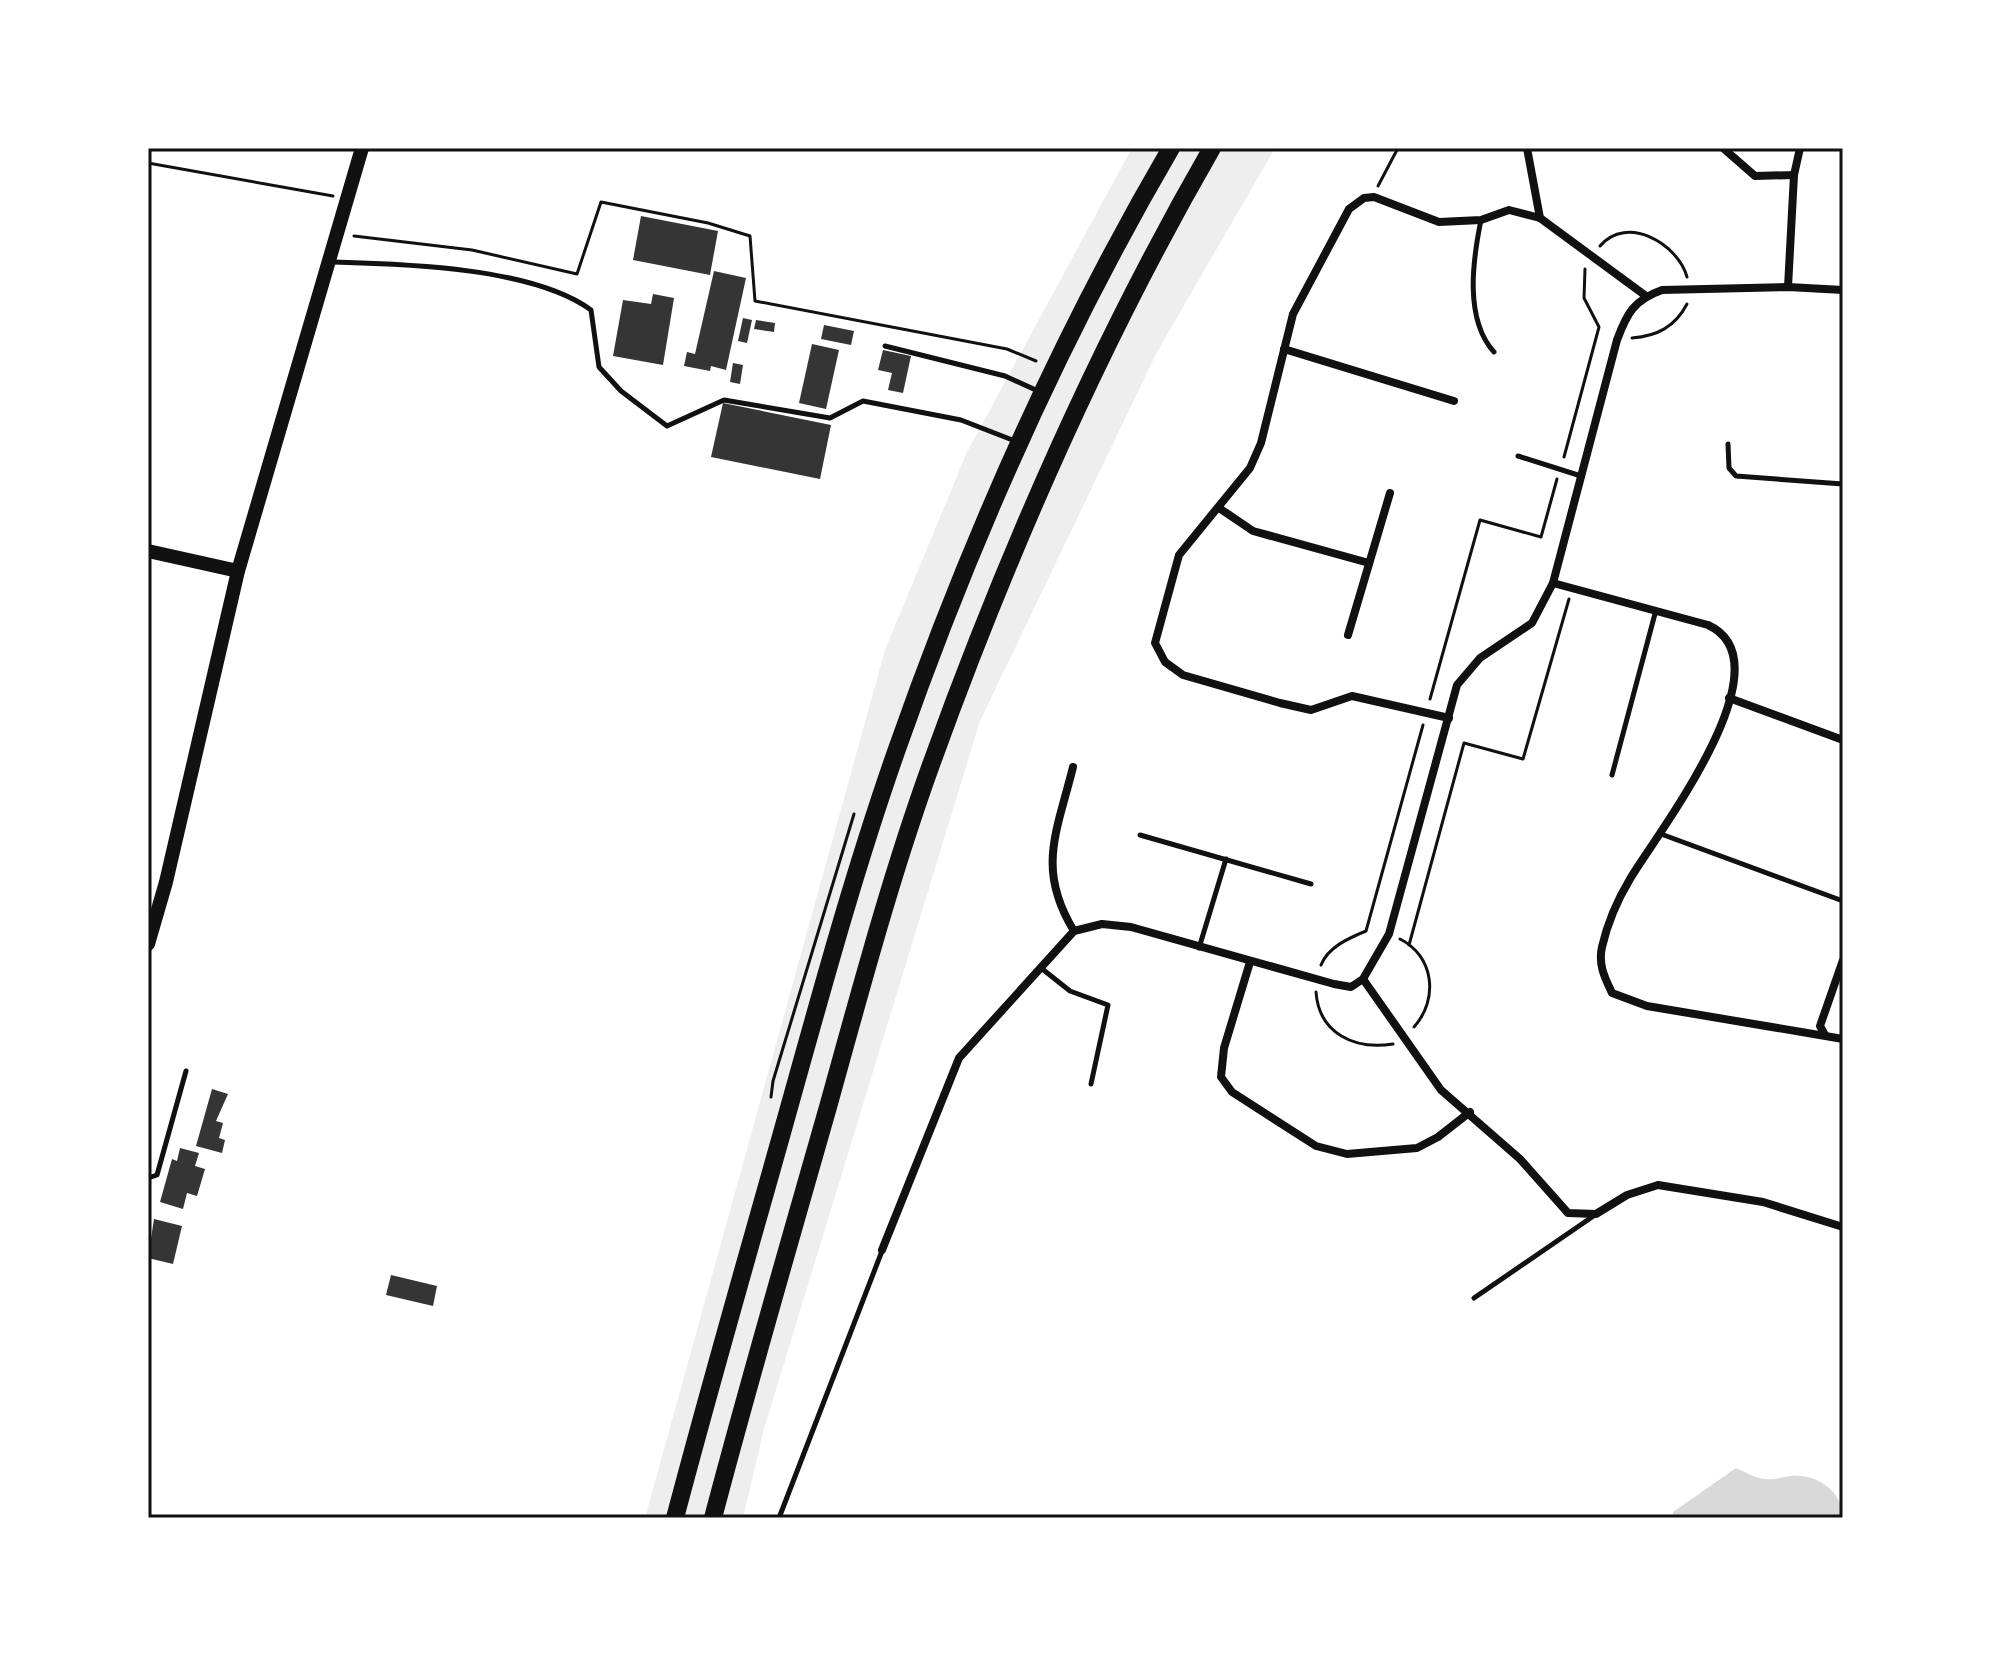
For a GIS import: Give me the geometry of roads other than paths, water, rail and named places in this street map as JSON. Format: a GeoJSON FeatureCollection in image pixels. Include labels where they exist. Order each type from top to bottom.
{"type":"FeatureCollection","features":[{"type":"Feature","properties":{"kind":"highway"},"geometry":{"type":"LineString","coordinates":[[675,1518],[834,947],[892,764],[964,573],[1042,393],[1125,229],[1171,148]]}},
{"type":"Feature","properties":{"kind":"highway"},"geometry":{"type":"LineString","coordinates":[[713,1518],[875,941],[930,766],[999,585],[1075,407],[1160,238],[1212,148]]}},
{"type":"Feature","properties":{"kind":"street"},"geometry":{"type":"LineString","coordinates":[[148,944],[166,882],[238,571],[362,148]]}},
{"type":"Feature","properties":{"kind":"street"},"geometry":{"type":"LineString","coordinates":[[1527,148],[1540,218]]}},
{"type":"Feature","properties":{"kind":"street"},"geometry":{"type":"LineString","coordinates":[[1723,148],[1755,176],[1794,175]]}},
{"type":"Feature","properties":{"kind":"street"},"geometry":{"type":"LineString","coordinates":[[1788,287],[1794,175],[1800,148]]}},
{"type":"Feature","properties":{"kind":"street"},"geometry":{"type":"LineString","coordinates":[[1449,718],[1352,696],[1311,710],[1183,675],[1165,662],[1155,643],[1179,555],[1250,468],[1261,443],[1293,314],[1341,222],[1349,209],[1364,198],[1374,197],[1439,222],[1481,220],[1509,210],[1540,218],[1646,296]]}},
{"type":"Feature","properties":{"kind":"street"},"geometry":{"type":"LineString","coordinates":[[882,1250],[959,1058],[1074,931],[1102,924],[1131,927],[1315,980],[1351,987],[1363,979],[1389,934],[1457,685],[1480,658],[1532,623],[1553,583],[1619,335],[1628,312],[1646,296],[1662,290],[1788,287],[1843,290]]}},
{"type":"Feature","properties":{"kind":"street"},"geometry":{"type":"LineString","coordinates":[[1284,349],[1454,401]]}},
{"type":"Feature","properties":{"kind":"street"},"geometry":{"type":"LineString","coordinates":[[1348,635],[1390,493]]}},
{"type":"Feature","properties":{"kind":"street"},"geometry":{"type":"LineString","coordinates":[[1219,508],[1253,531],[1369,563]]}},
{"type":"Feature","properties":{"kind":"street"},"geometry":{"type":"LineString","coordinates":[[148,551],[238,571]]}},
{"type":"Feature","properties":{"kind":"street"},"geometry":{"type":"LineString","coordinates":[[1553,583],[1656,610],[1720,631],[1733,651],[1729,698],[1707,761],[1629,880],[1602,948],[1602,971],[1612,993],[1647,1006],[1843,1039]]}},
{"type":"Feature","properties":{"kind":"street"},"geometry":{"type":"LineString","coordinates":[[1729,698],[1843,740]]}},
{"type":"Feature","properties":{"kind":"street"},"geometry":{"type":"LineString","coordinates":[[1073,767],[1050,869],[1058,905],[1074,931]]}},
{"type":"Feature","properties":{"kind":"street"},"geometry":{"type":"LineString","coordinates":[[1825,1035],[1820,1026],[1843,960]]}},
{"type":"Feature","properties":{"kind":"street"},"geometry":{"type":"LineString","coordinates":[[1250,962],[1224,1048],[1221,1077],[1232,1092],[1250,1105],[1316,1146],[1347,1154],[1417,1148],[1438,1137],[1470,1112]]}},
{"type":"Feature","properties":{"kind":"street"},"geometry":{"type":"LineString","coordinates":[[1363,979],[1441,1090],[1470,1112],[1520,1159],[1568,1213],[1596,1214],[1627,1195],[1658,1185],[1763,1202],[1843,1227]]}},
{"type":"Feature","properties":{"kind":"lane"},"geometry":{"type":"LineString","coordinates":[[1481,220],[1474,258],[1475,291],[1480,325],[1486,343],[1494,352]]}},
{"type":"Feature","properties":{"kind":"lane"},"geometry":{"type":"LineString","coordinates":[[331,262],[478,274],[567,293],[591,310],[599,367],[621,391],[667,426],[724,400],[830,418],[863,401],[961,420],[1020,443]]}},
{"type":"Feature","properties":{"kind":"lane"},"geometry":{"type":"LineString","coordinates":[[885,346],[1005,376],[1042,393]]}},
{"type":"Feature","properties":{"kind":"lane"},"geometry":{"type":"LineString","coordinates":[[1728,444],[1729,468],[1736,476],[1843,484]]}},
{"type":"Feature","properties":{"kind":"lane"},"geometry":{"type":"LineString","coordinates":[[1518,456],[1582,476]]}},
{"type":"Feature","properties":{"kind":"lane"},"geometry":{"type":"LineString","coordinates":[[1612,775],[1656,610]]}},
{"type":"Feature","properties":{"kind":"lane"},"geometry":{"type":"LineString","coordinates":[[1661,834],[1843,901]]}},
{"type":"Feature","properties":{"kind":"lane"},"geometry":{"type":"LineString","coordinates":[[1140,835],[1311,884]]}},
{"type":"Feature","properties":{"kind":"lane"},"geometry":{"type":"LineString","coordinates":[[1199,949],[1226,859]]}},
{"type":"Feature","properties":{"kind":"lane"},"geometry":{"type":"LineString","coordinates":[[1041,968],[1070,991],[1108,1005],[1091,1084]]}},
{"type":"Feature","properties":{"kind":"lane"},"geometry":{"type":"LineString","coordinates":[[148,1178],[157,1175],[186,1071]]}},
{"type":"Feature","properties":{"kind":"lane"},"geometry":{"type":"LineString","coordinates":[[1474,1298],[1596,1214]]}},
{"type":"Feature","properties":{"kind":"lane"},"geometry":{"type":"LineString","coordinates":[[779,1518],[882,1250]]}}]}
